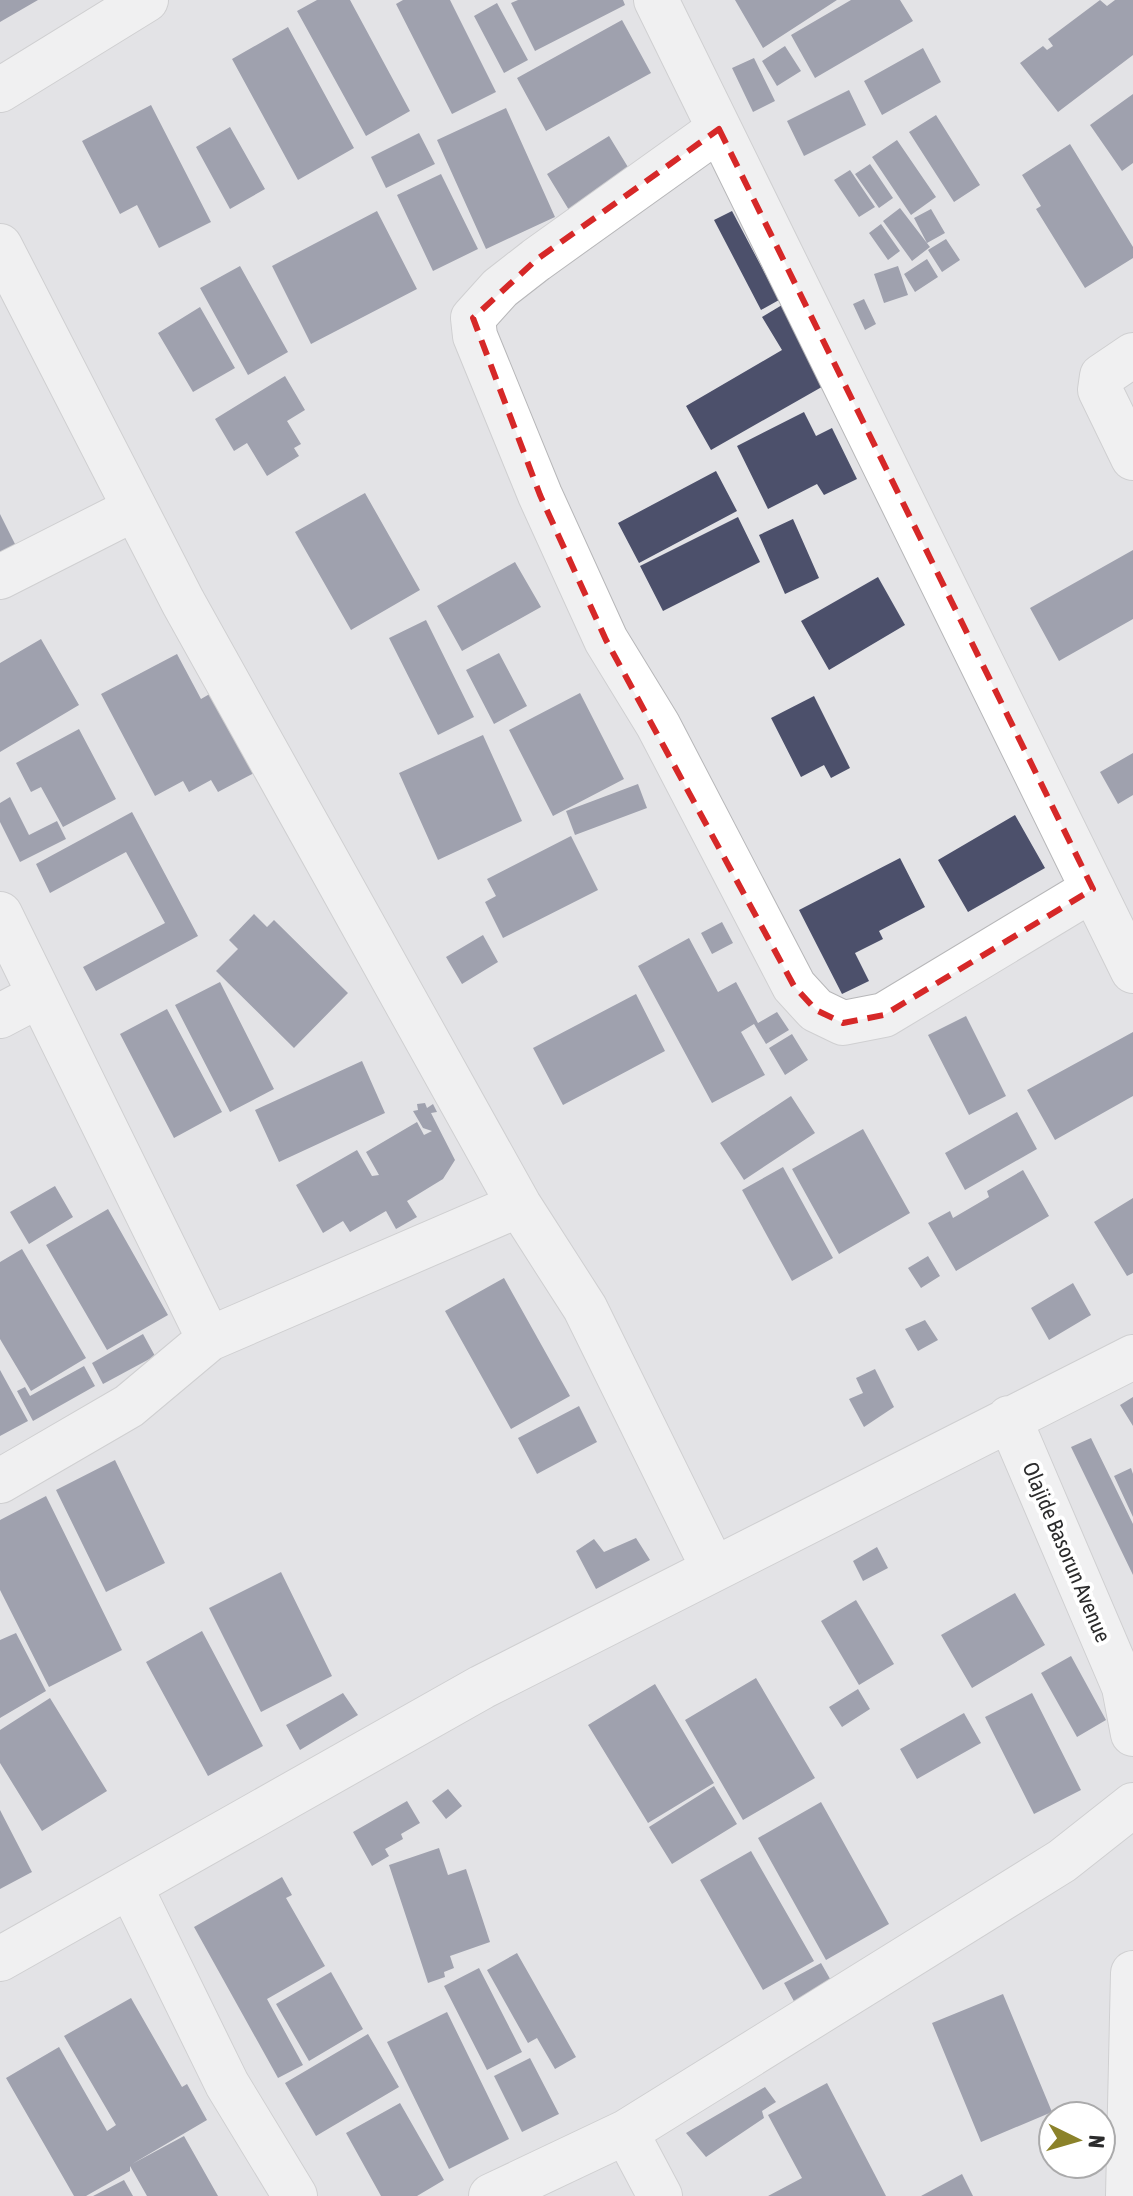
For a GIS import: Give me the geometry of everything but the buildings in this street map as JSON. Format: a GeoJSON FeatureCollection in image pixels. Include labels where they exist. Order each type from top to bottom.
{"type":"FeatureCollection","features":[{"type":"Feature","properties":{"kind":"street"},"geometry":{"type":"LineString","coordinates":[[0,90],[146,0]]}},
{"type":"Feature","properties":{"kind":"street"},"geometry":{"type":"LineString","coordinates":[[656,0],[1133,971]]}},
{"type":"Feature","properties":{"kind":"street"},"geometry":{"type":"LineString","coordinates":[[719,129],[536,260],[500,288],[473,318],[475,336],[534,481],[606,640],[658,725],[794,986],[816,1010],[843,1023],[884,1015],[1093,889]]}},
{"type":"Feature","properties":{"kind":"street"},"geometry":{"type":"LineString","coordinates":[[0,246],[134,509],[519,1205],[585,1308],[713,1568]]}},
{"type":"Feature","properties":{"kind":"street"},"geometry":{"type":"LineString","coordinates":[[1133,355],[1102,376],[1100,390],[1133,458]]}},
{"type":"Feature","properties":{"kind":"street"},"geometry":{"type":"LineString","coordinates":[[0,577],[134,509]]}},
{"type":"Feature","properties":{"kind":"street"},"geometry":{"type":"LineString","coordinates":[[0,914],[19,1006],[209,1339]]}},
{"type":"Feature","properties":{"kind":"street"},"geometry":{"type":"LineString","coordinates":[[0,1481],[129,1406],[209,1339],[519,1205]]}},
{"type":"Feature","properties":{"kind":"street"},"geometry":{"type":"LineString","coordinates":[[0,1959],[482,1687],[1133,1357]]}},
{"type":"Feature","properties":{"kind":"street","name":"Olajide Basorun Avenue"},"geometry":{"type":"LineString","coordinates":[[1009,1418],[1124,1687],[1133,1734]]}},
{"type":"Feature","properties":{"kind":"street"},"geometry":{"type":"LineString","coordinates":[[491,2196],[626,2132],[1062,1861],[1133,1805]]}},
{"type":"Feature","properties":{"kind":"street"},"geometry":{"type":"LineString","coordinates":[[130,1886],[227,2084],[295,2196]]}},
{"type":"Feature","properties":{"kind":"street"},"geometry":{"type":"LineString","coordinates":[[1128,2196],[1133,1973]]}},
{"type":"Feature","properties":{"kind":"street"},"geometry":{"type":"LineString","coordinates":[[626,2132],[660,2196]]}},
{"type":"Feature","properties":{"kind":"highlighted area"},"geometry":{"type":"Polygon","coordinates":[[[719,129],[968,636],[1093,889],[884,1015],[843,1023],[816,1010],[794,986],[606,640],[540,495],[473,318],[536,260],[719,129]]]}}]}
